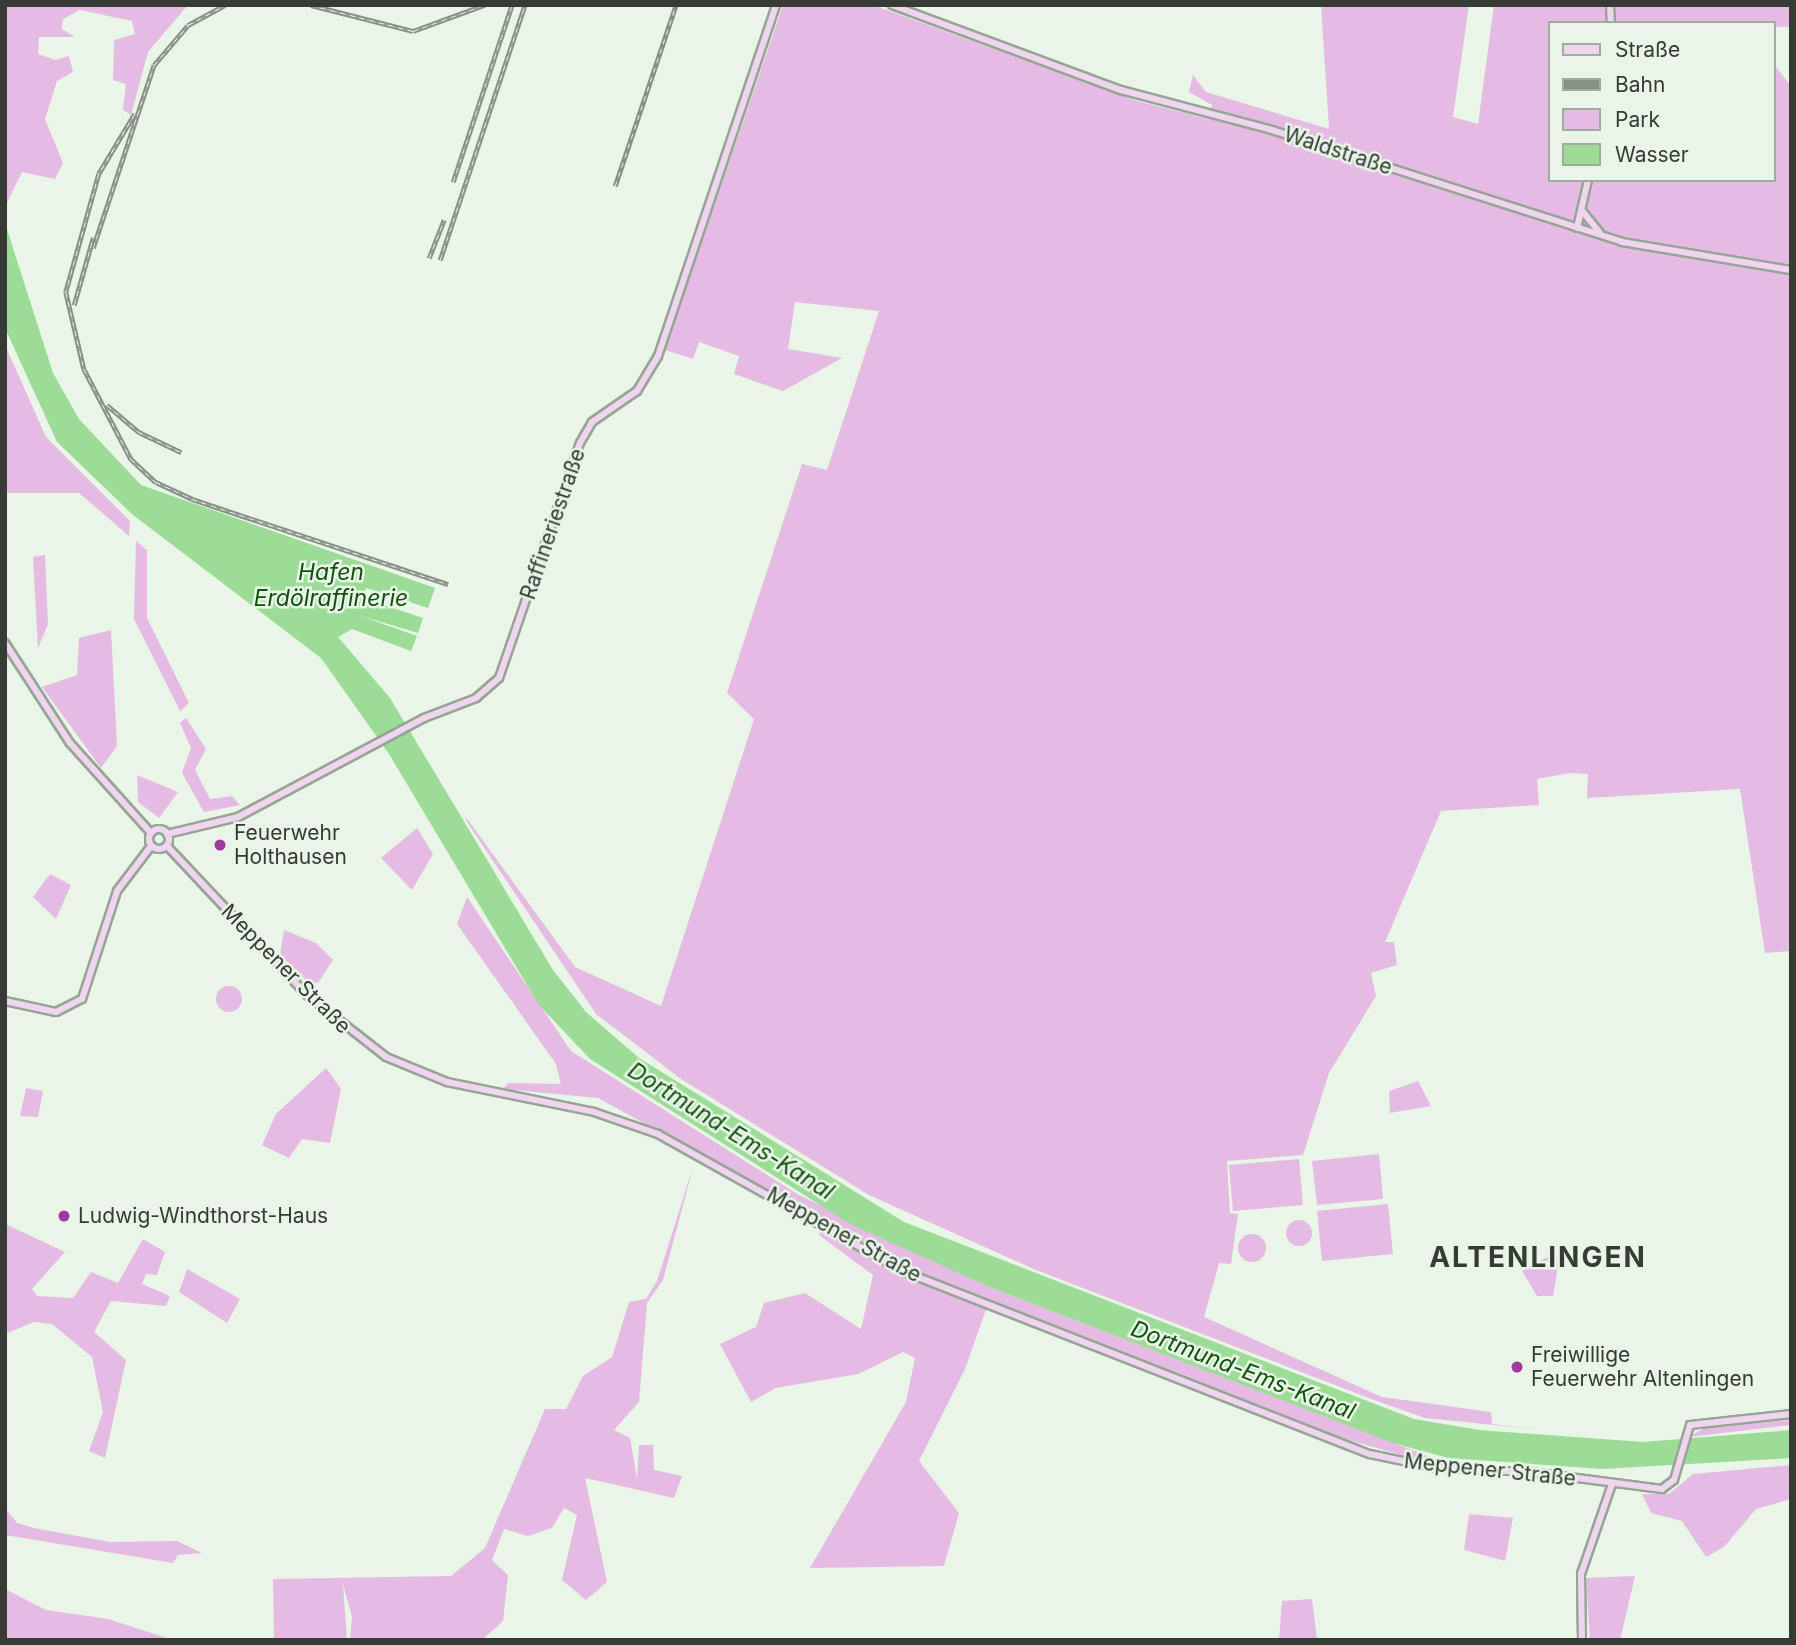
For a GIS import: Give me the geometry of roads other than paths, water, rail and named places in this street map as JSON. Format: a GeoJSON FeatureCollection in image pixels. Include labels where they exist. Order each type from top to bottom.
{"type":"FeatureCollection","features":[{"type":"Feature","properties":{"kind":"street","name":"Raffineriestraße"},"geometry":{"type":"LineString","coordinates":[[167,834],[238,817],[375,748],[414,724],[476,698],[504,669],[580,443],[592,422],[637,391],[658,356],[776,5]]}},
{"type":"Feature","properties":{"kind":"street","name":"Waldstraße"},"geometry":{"type":"LineString","coordinates":[[892,5],[1121,90],[1272,130],[1607,237],[1791,270]]}},
{"type":"Feature","properties":{"kind":"street"},"geometry":{"type":"LineString","coordinates":[[1577,228],[1588,182]]}},
{"type":"Feature","properties":{"kind":"street"},"geometry":{"type":"LineString","coordinates":[[1582,209],[1588,224],[1607,237]]}},
{"type":"Feature","properties":{"kind":"street"},"geometry":{"type":"LineString","coordinates":[[5,643],[70,743],[151,833],[151,846],[125,876],[83,997],[56,1012],[5,1001]]}},
{"type":"Feature","properties":{"kind":"street"},"geometry":{"type":"LineString","coordinates":[[151,833],[167,834],[167,846],[151,846]]}},
{"type":"Feature","properties":{"kind":"street","name":"Meppener Straße"},"geometry":{"type":"LineString","coordinates":[[167,846],[337,1023],[413,1070],[594,1112],[658,1134],[905,1272],[1370,1454],[1416,1466],[1662,1489],[1675,1477],[1685,1434],[1698,1422],[1791,1414]]}},
{"type":"Feature","properties":{"kind":"street"},"geometry":{"type":"LineString","coordinates":[[1582,1640],[1581,1574],[1612,1484]]}},
{"type":"Feature","properties":{"kind":"water"},"geometry":{"type":"Polygon","coordinates":[[[5,223],[53,373],[79,419],[141,485],[435,588],[428,608],[366,588],[363,598],[423,618],[418,633],[358,615],[417,636],[411,651],[352,629],[338,637],[390,698],[553,970],[586,1012],[639,1058],[904,1222],[1414,1419],[1479,1430],[1643,1442],[1791,1430],[1791,1458],[1602,1469],[1448,1458],[1393,1443],[992,1288],[850,1224],[590,1059],[539,1005],[389,754],[321,658],[133,515],[57,442],[5,328],[5,223]]]}},
{"type":"Feature","properties":{"kind":"railway"},"geometry":{"type":"LineString","coordinates":[[93,248],[154,65],[188,25],[225,5]]}},
{"type":"Feature","properties":{"kind":"railway"},"geometry":{"type":"LineString","coordinates":[[311,5],[413,31],[484,5]]}},
{"type":"Feature","properties":{"kind":"railway"},"geometry":{"type":"LineString","coordinates":[[453,182],[512,5]]}},
{"type":"Feature","properties":{"kind":"railway"},"geometry":{"type":"LineString","coordinates":[[440,260],[525,5]]}},
{"type":"Feature","properties":{"kind":"railway"},"geometry":{"type":"LineString","coordinates":[[615,186],[676,5]]}},
{"type":"Feature","properties":{"kind":"railway"},"geometry":{"type":"LineString","coordinates":[[135,114],[99,174],[66,292],[84,369],[131,459],[156,482],[192,499],[448,584]]}},
{"type":"Feature","properties":{"kind":"railway"},"geometry":{"type":"LineString","coordinates":[[429,258],[444,220]]}},
{"type":"Feature","properties":{"kind":"railway"},"geometry":{"type":"LineString","coordinates":[[74,305],[93,238]]}},
{"type":"Feature","properties":{"kind":"railway"},"geometry":{"type":"LineString","coordinates":[[107,405],[139,432],[181,452]]}},
{"type":"Feature","properties":{"kind":"place","name":"Feuerwehr Holthausen"},"geometry":{"type":"Point","coordinates":[220,845]}},
{"type":"Feature","properties":{"kind":"place","name":"Ludwig-Windthorst-Haus"},"geometry":{"type":"Point","coordinates":[64,1216]}},
{"type":"Feature","properties":{"kind":"place","name":"Freiwillige Feuerwehr Altenlingen"},"geometry":{"type":"Point","coordinates":[1517,1367]}},
{"type":"Feature","properties":{"kind":"district","name":"ALTENLINGEN"},"geometry":{"type":"Point","coordinates":[1538,1257]}},
{"type":"Feature","properties":{"kind":"water label","name":"Hafen Erdölraffinerie"},"geometry":{"type":"Point","coordinates":[331,585]}},
{"type":"Feature","properties":{"kind":"water label","name":"Dortmund-Ems-Kanal"},"geometry":{"type":"Point","coordinates":[731,1131]}},
{"type":"Feature","properties":{"kind":"water label","name":"Dortmund-Ems-Kanal"},"geometry":{"type":"Point","coordinates":[1243,1370]}}]}
